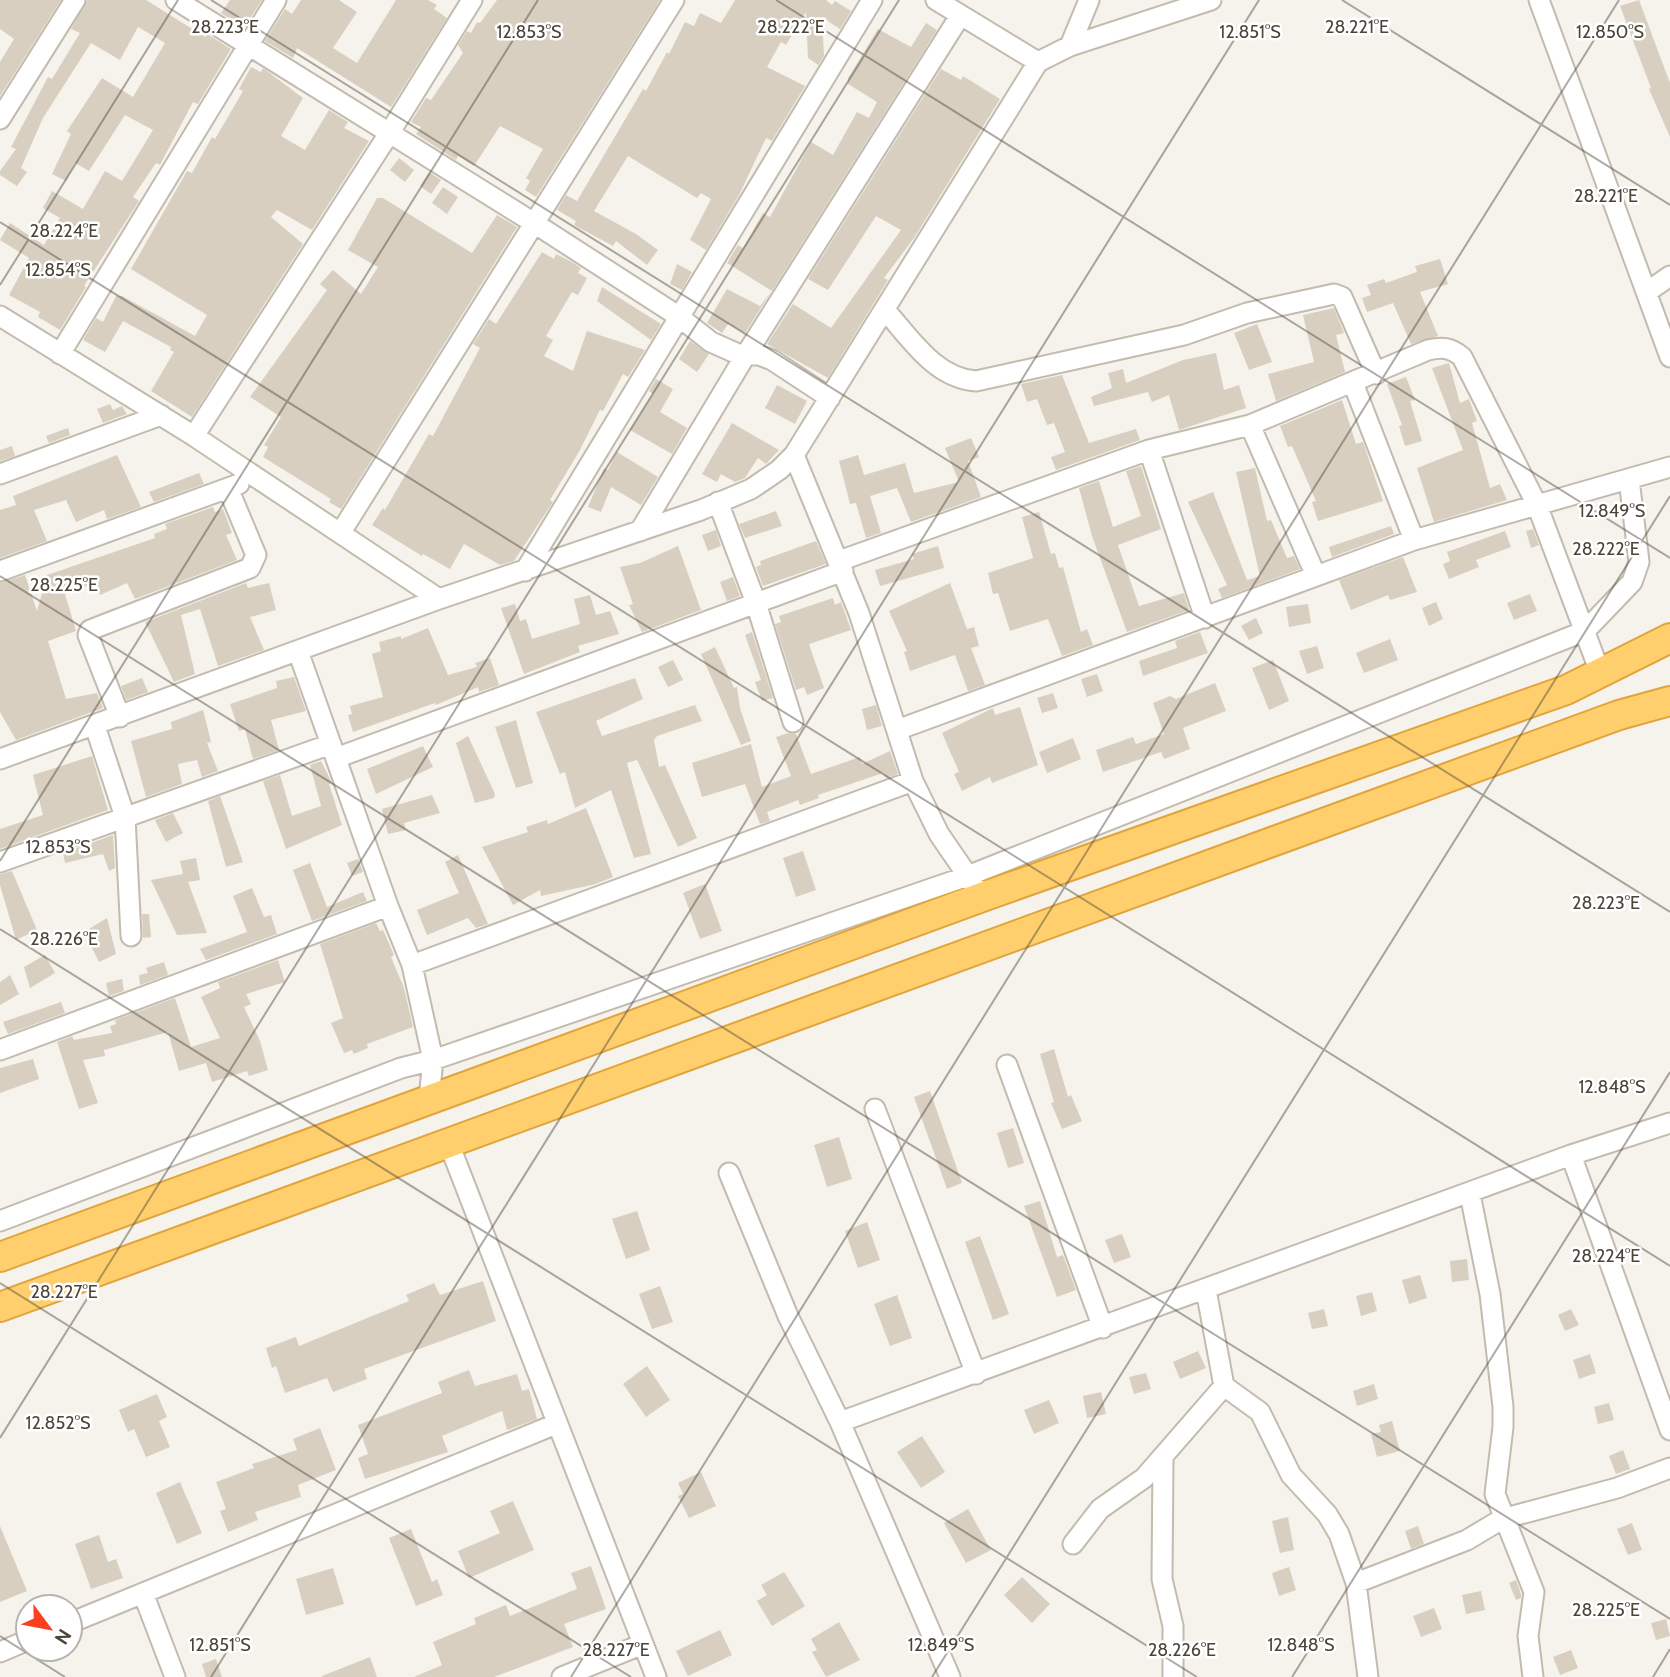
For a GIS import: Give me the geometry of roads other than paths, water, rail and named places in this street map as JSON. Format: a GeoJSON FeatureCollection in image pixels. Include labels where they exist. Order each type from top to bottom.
{"type":"FeatureCollection","features":[{"type":"Feature","properties":{"kind":"highway"},"geometry":{"type":"LineString","coordinates":[[0,1257],[429,1099],[975,887],[1566,690],[1601,675],[1670,638]]}},
{"type":"Feature","properties":{"kind":"highway"},"geometry":{"type":"LineString","coordinates":[[0,1307],[1607,719],[1670,701]]}},
{"type":"Feature","properties":{"kind":"street"},"geometry":{"type":"LineString","coordinates":[[0,119],[75,0]]}},
{"type":"Feature","properties":{"kind":"street"},"geometry":{"type":"LineString","coordinates":[[176,0],[534,223],[678,316],[711,342],[745,356],[759,355],[772,360],[830,398]]}},
{"type":"Feature","properties":{"kind":"street"},"geometry":{"type":"LineString","coordinates":[[60,355],[276,0]]}},
{"type":"Feature","properties":{"kind":"street"},"geometry":{"type":"LineString","coordinates":[[194,436],[472,0]]}},
{"type":"Feature","properties":{"kind":"street"},"geometry":{"type":"LineString","coordinates":[[341,532],[674,0]]}},
{"type":"Feature","properties":{"kind":"street"},"geometry":{"type":"LineString","coordinates":[[525,571],[872,0]]}},
{"type":"Feature","properties":{"kind":"street"},"geometry":{"type":"LineString","coordinates":[[936,0],[1038,62]]}},
{"type":"Feature","properties":{"kind":"street"},"geometry":{"type":"LineString","coordinates":[[1070,46],[1089,0]]}},
{"type":"Feature","properties":{"kind":"street"},"geometry":{"type":"LineString","coordinates":[[0,759],[439,598],[640,531],[751,489],[779,470],[793,456],[1038,62],[1070,46],[1211,0]]}},
{"type":"Feature","properties":{"kind":"street"},"geometry":{"type":"LineString","coordinates":[[1539,0],[1670,357]]}},
{"type":"Feature","properties":{"kind":"street"},"geometry":{"type":"LineString","coordinates":[[640,531],[745,356],[960,16]]}},
{"type":"Feature","properties":{"kind":"street"},"geometry":{"type":"LineString","coordinates":[[1647,292],[1670,276]]}},
{"type":"Feature","properties":{"kind":"street"},"geometry":{"type":"LineString","coordinates":[[885,310],[939,369],[957,380],[976,381],[1184,335],[1247,313],[1334,294],[1342,297],[1349,309],[1376,373]]}},
{"type":"Feature","properties":{"kind":"street"},"geometry":{"type":"LineString","coordinates":[[0,316],[194,436],[439,598]]}},
{"type":"Feature","properties":{"kind":"street"},"geometry":{"type":"LineString","coordinates":[[0,862],[125,817],[334,751],[756,603],[841,566],[1149,450],[1250,425],[1428,350],[1453,349],[1462,357],[1537,505],[1601,675]]}},
{"type":"Feature","properties":{"kind":"street"},"geometry":{"type":"LineString","coordinates":[[1353,383],[1414,540]]}},
{"type":"Feature","properties":{"kind":"street"},"geometry":{"type":"LineString","coordinates":[[0,474],[161,415]]}},
{"type":"Feature","properties":{"kind":"street"},"geometry":{"type":"LineString","coordinates":[[1250,425],[1316,576]]}},
{"type":"Feature","properties":{"kind":"street"},"geometry":{"type":"LineString","coordinates":[[1149,450],[1205,618]]}},
{"type":"Feature","properties":{"kind":"street"},"geometry":{"type":"LineString","coordinates":[[793,456],[841,566],[913,781],[975,887]]}},
{"type":"Feature","properties":{"kind":"street"},"geometry":{"type":"LineString","coordinates":[[897,730],[1414,540],[1670,467]]}},
{"type":"Feature","properties":{"kind":"street"},"geometry":{"type":"LineString","coordinates":[[0,571],[257,478]]}},
{"type":"Feature","properties":{"kind":"street"},"geometry":{"type":"LineString","coordinates":[[0,1221],[401,1068],[975,887],[1585,631],[1632,582],[1639,562],[1629,479]]}},
{"type":"Feature","properties":{"kind":"street"},"geometry":{"type":"LineString","coordinates":[[120,716],[89,635],[90,631],[250,568],[256,555],[228,488]]}},
{"type":"Feature","properties":{"kind":"street"},"geometry":{"type":"LineString","coordinates":[[718,502],[756,603],[793,722]]}},
{"type":"Feature","properties":{"kind":"street"},"geometry":{"type":"LineString","coordinates":[[298,651],[388,906],[412,965],[433,1060],[429,1099]]}},
{"type":"Feature","properties":{"kind":"street"},"geometry":{"type":"LineString","coordinates":[[95,726],[125,817],[131,936]]}},
{"type":"Feature","properties":{"kind":"street"},"geometry":{"type":"LineString","coordinates":[[412,965],[913,781]]}},
{"type":"Feature","properties":{"kind":"street"},"geometry":{"type":"LineString","coordinates":[[0,1050],[388,906]]}},
{"type":"Feature","properties":{"kind":"street"},"geometry":{"type":"LineString","coordinates":[[1007,1065],[1103,1328]]}},
{"type":"Feature","properties":{"kind":"street"},"geometry":{"type":"LineString","coordinates":[[875,1109],[976,1374]]}},
{"type":"Feature","properties":{"kind":"street"},"geometry":{"type":"LineString","coordinates":[[840,1422],[1571,1156],[1670,1123]]}},
{"type":"Feature","properties":{"kind":"street"},"geometry":{"type":"LineString","coordinates":[[449,1144],[656,1677]]}},
{"type":"Feature","properties":{"kind":"street"},"geometry":{"type":"LineString","coordinates":[[1571,1156],[1670,1430]]}},
{"type":"Feature","properties":{"kind":"street"},"geometry":{"type":"LineString","coordinates":[[729,1173],[788,1317],[840,1422],[950,1677]]}},
{"type":"Feature","properties":{"kind":"street"},"geometry":{"type":"LineString","coordinates":[[1471,1194],[1490,1294],[1503,1407],[1494,1494],[1502,1519],[1534,1591],[1528,1648],[1533,1677]]}},
{"type":"Feature","properties":{"kind":"street"},"geometry":{"type":"LineString","coordinates":[[1206,1290],[1224,1386],[1260,1412],[1291,1475],[1327,1514],[1339,1534],[1356,1583],[1368,1677]]}},
{"type":"Feature","properties":{"kind":"street"},"geometry":{"type":"LineString","coordinates":[[1073,1544],[1100,1509],[1144,1478],[1224,1386]]}},
{"type":"Feature","properties":{"kind":"street"},"geometry":{"type":"LineString","coordinates":[[84,1617],[556,1424]]}},
{"type":"Feature","properties":{"kind":"street"},"geometry":{"type":"LineString","coordinates":[[1163,1458],[1161,1579],[1173,1626],[1173,1677]]}},
{"type":"Feature","properties":{"kind":"street"},"geometry":{"type":"LineString","coordinates":[[1356,1583],[1467,1540],[1502,1519],[1617,1488],[1670,1468]]}},
{"type":"Feature","properties":{"kind":"street"},"geometry":{"type":"LineString","coordinates":[[144,1593],[175,1677]]}},
{"type":"Feature","properties":{"kind":"street"},"geometry":{"type":"LineString","coordinates":[[562,1677],[643,1644]]}}]}
